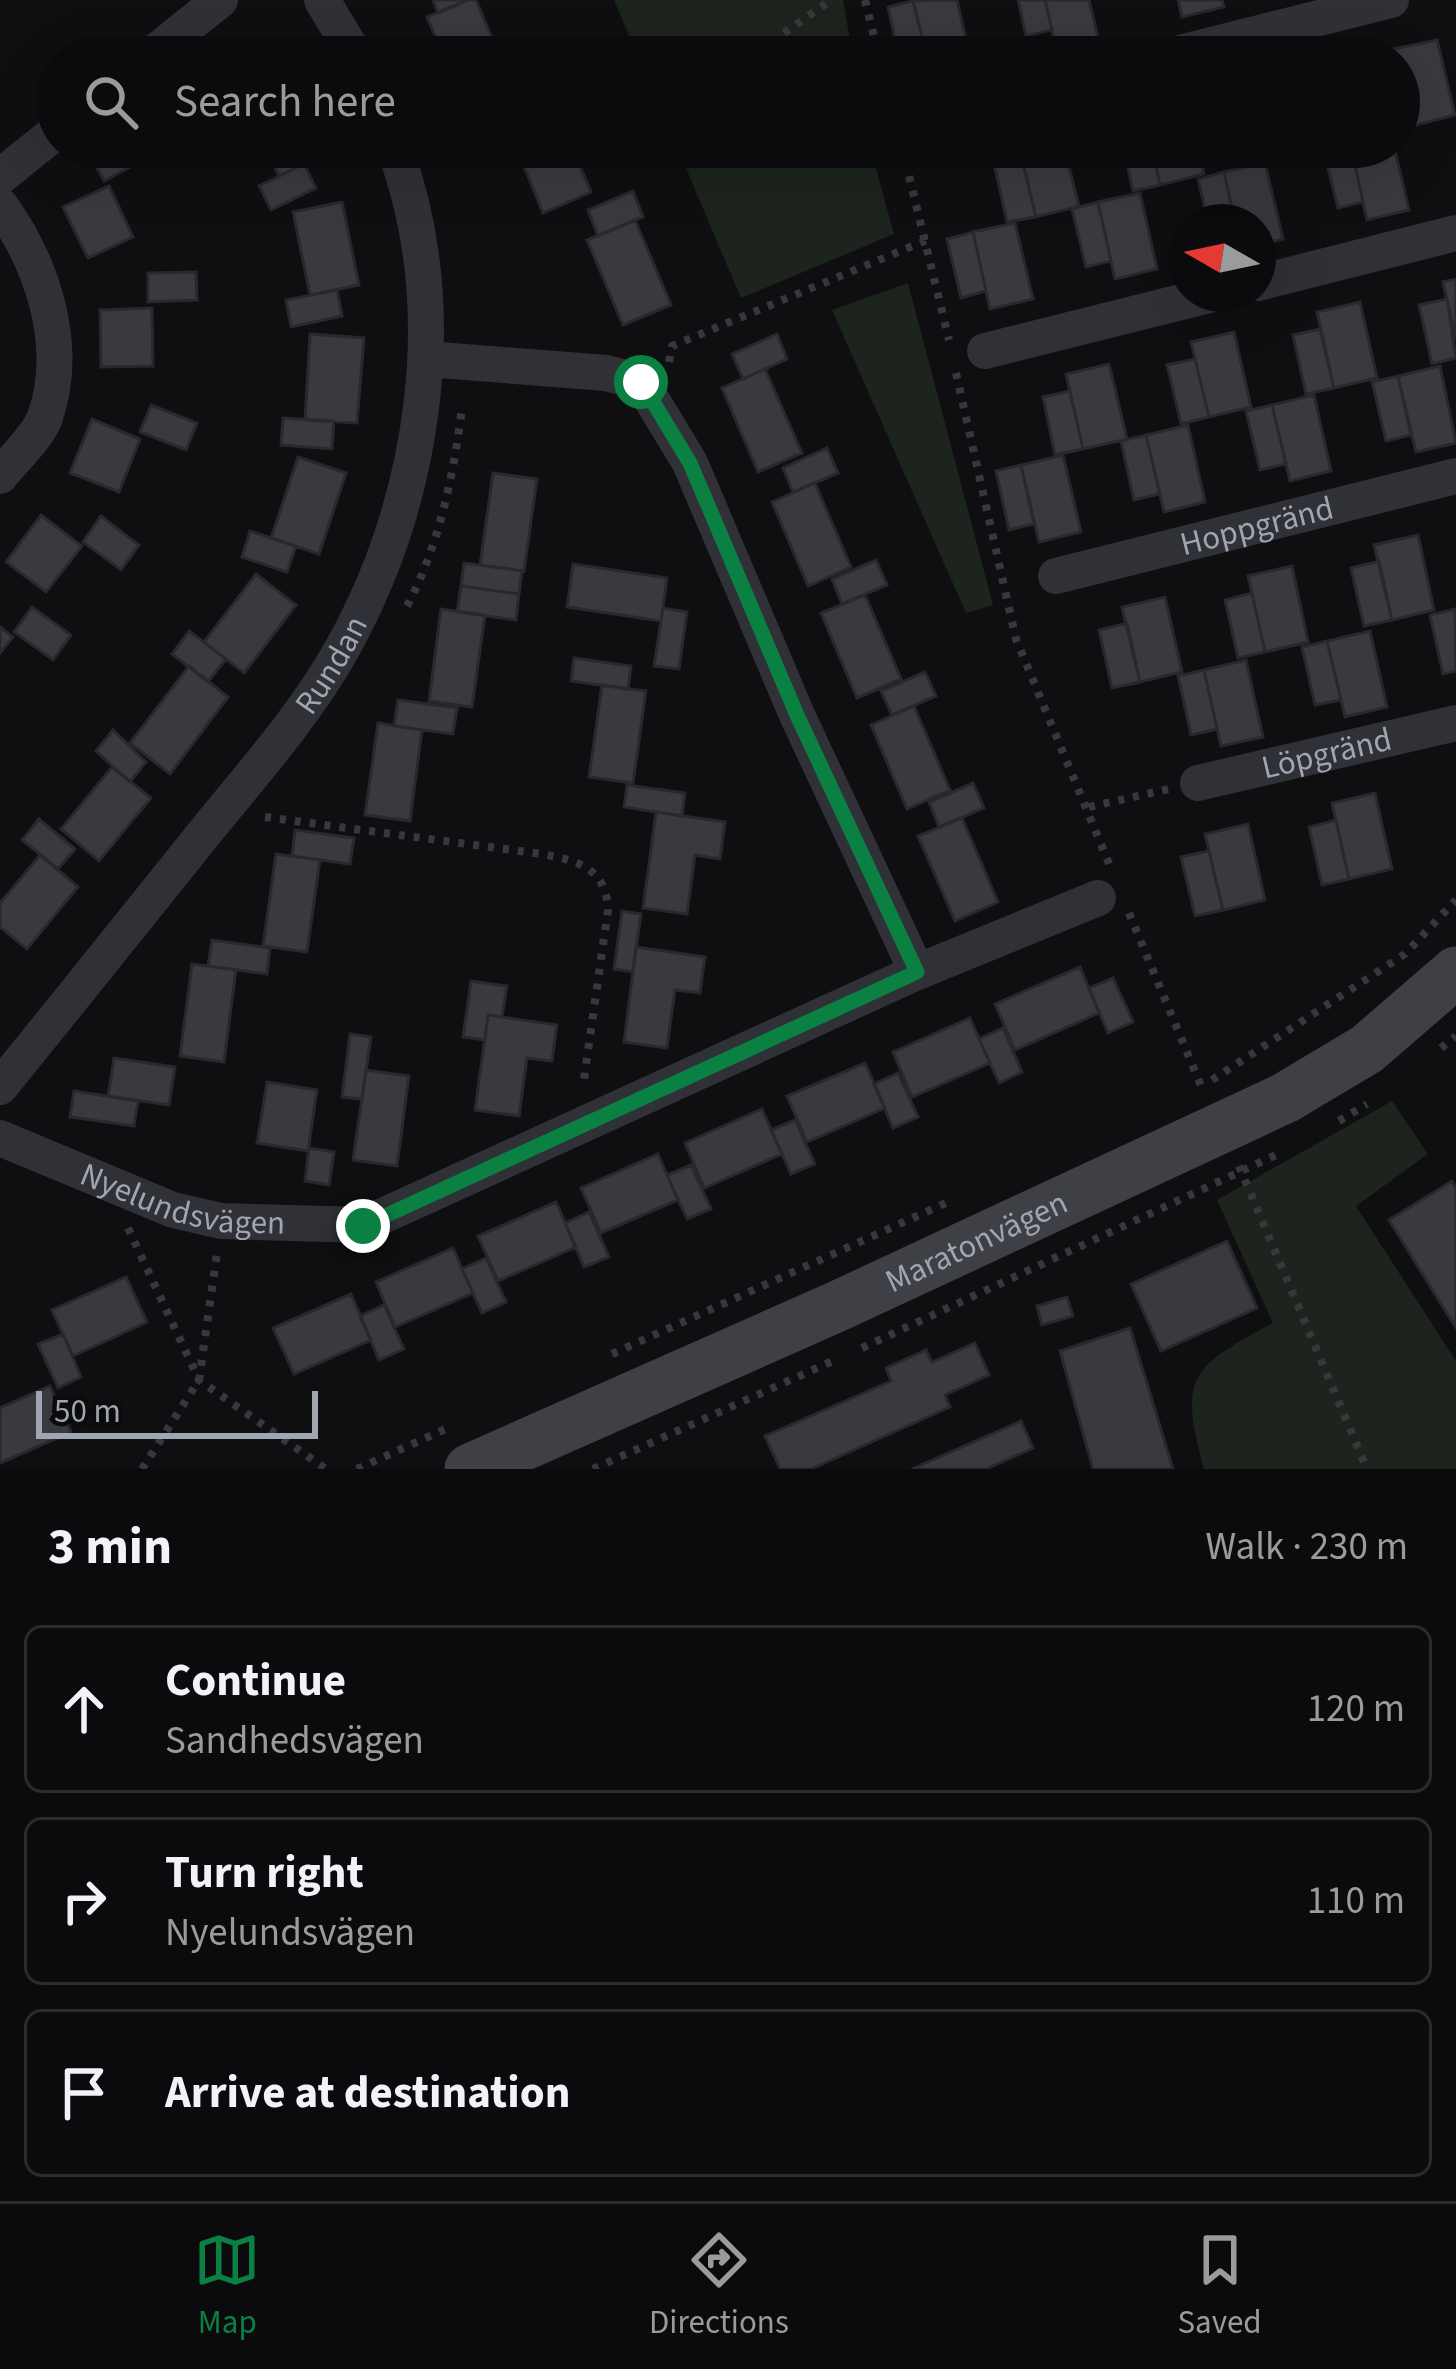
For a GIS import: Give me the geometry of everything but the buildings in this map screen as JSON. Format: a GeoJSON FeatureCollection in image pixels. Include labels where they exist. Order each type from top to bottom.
{"type":"FeatureCollection","features":[{"type":"Feature","properties":{"kind":"street"},"geometry":{"type":"LineString","coordinates":[[175,36],[220,0]]}},
{"type":"Feature","properties":{"kind":"street"},"geometry":{"type":"LineString","coordinates":[[322,0],[343,36]]}},
{"type":"Feature","properties":{"kind":"street"},"geometry":{"type":"LineString","coordinates":[[1248,36],[1391,0]]}},
{"type":"Feature","properties":{"kind":"street"},"geometry":{"type":"LineString","coordinates":[[0,177],[36,148]]}},
{"type":"Feature","properties":{"kind":"street","name":"Rundan"},"geometry":{"type":"LineString","coordinates":[[0,1087],[285,734],[341,650],[387,555],[414,454],[426,359],[422,278],[398,168]]}},
{"type":"Feature","properties":{"kind":"street"},"geometry":{"type":"LineString","coordinates":[[0,205],[28,244],[55,334],[45,418],[0,476]]}},
{"type":"Feature","properties":{"kind":"street"},"geometry":{"type":"LineString","coordinates":[[1276,278],[1456,233]]}},
{"type":"Feature","properties":{"kind":"street"},"geometry":{"type":"LineString","coordinates":[[985,351],[1168,305]]}},
{"type":"Feature","properties":{"kind":"street"},"geometry":{"type":"LineString","coordinates":[[426,359],[606,373],[641,382],[690,463],[797,715],[917,972]]}},
{"type":"Feature","properties":{"kind":"street","name":"Hoppgränd"},"geometry":{"type":"LineString","coordinates":[[1056,576],[1456,476]]}},
{"type":"Feature","properties":{"kind":"street","name":"Löpgränd"},"geometry":{"type":"LineString","coordinates":[[1198,783],[1456,723]]}},
{"type":"Feature","properties":{"kind":"street","name":"Nyelundsvägen"},"geometry":{"type":"LineString","coordinates":[[0,1138],[133,1197],[221,1221],[363,1226],[917,972],[1112,892]]}},
{"type":"Feature","properties":{"kind":"street","name":"Maratonvägen"},"geometry":{"type":"LineString","coordinates":[[467,1445],[838,1306],[1200,1104],[1285,1098],[1367,1049],[1456,972]]}},
{"type":"Feature","properties":{"kind":"path"},"geometry":{"type":"LineString","coordinates":[[784,33],[831,0]]}},
{"type":"Feature","properties":{"kind":"path"},"geometry":{"type":"LineString","coordinates":[[866,0],[874,36]]}},
{"type":"Feature","properties":{"kind":"path"},"geometry":{"type":"LineString","coordinates":[[908,168],[1001,592],[1088,807],[1112,892],[1200,1104],[1366,1469]]}},
{"type":"Feature","properties":{"kind":"path"},"geometry":{"type":"LineString","coordinates":[[662,412],[672,346],[927,240]]}},
{"type":"Feature","properties":{"kind":"path"},"geometry":{"type":"LineString","coordinates":[[1088,807],[1198,783]]}},
{"type":"Feature","properties":{"kind":"path"},"geometry":{"type":"LineString","coordinates":[[265,817],[542,854],[578,861],[597,873],[607,891],[608,910],[577,1128]]}},
{"type":"Feature","properties":{"kind":"path"},"geometry":{"type":"LineString","coordinates":[[1200,1104],[1405,954],[1456,900]]}},
{"type":"Feature","properties":{"kind":"path"},"geometry":{"type":"LineString","coordinates":[[595,1361],[963,1195]]}},
{"type":"Feature","properties":{"kind":"path"},"geometry":{"type":"LineString","coordinates":[[133,1197],[125,1222],[200,1380],[326,1469]]}},
{"type":"Feature","properties":{"kind":"path"},"geometry":{"type":"LineString","coordinates":[[142,1469],[200,1380],[221,1221]]}},
{"type":"Feature","properties":{"kind":"path"},"geometry":{"type":"LineString","coordinates":[[357,1469],[467,1445]]}},
{"type":"Feature","properties":{"kind":"shaded area"},"geometry":{"type":"Polygon","coordinates":[[[614,0],[843,0],[849,36],[629,36],[614,0]]]}},
{"type":"Feature","properties":{"kind":"shaded area"},"geometry":{"type":"Polygon","coordinates":[[[686,168],[876,168],[894,234],[741,298],[686,168]]]}},
{"type":"Feature","properties":{"kind":"shaded area"},"geometry":{"type":"Polygon","coordinates":[[[908,283],[993,605],[966,613],[832,310],[908,283]]]}},
{"type":"Feature","properties":{"kind":"shaded area"},"geometry":{"type":"Polygon","coordinates":[[[1392,1101],[1428,1154],[1356,1206],[1456,1361],[1456,1469],[1204,1469],[1192,1413],[1198,1378],[1224,1351],[1273,1323],[1217,1200],[1392,1101]]]}},
{"type":"Feature","properties":{"kind":"route"},"geometry":{"type":"LineString","coordinates":[[363,1226],[917,972],[797,715],[690,463],[641,382]]}}]}
